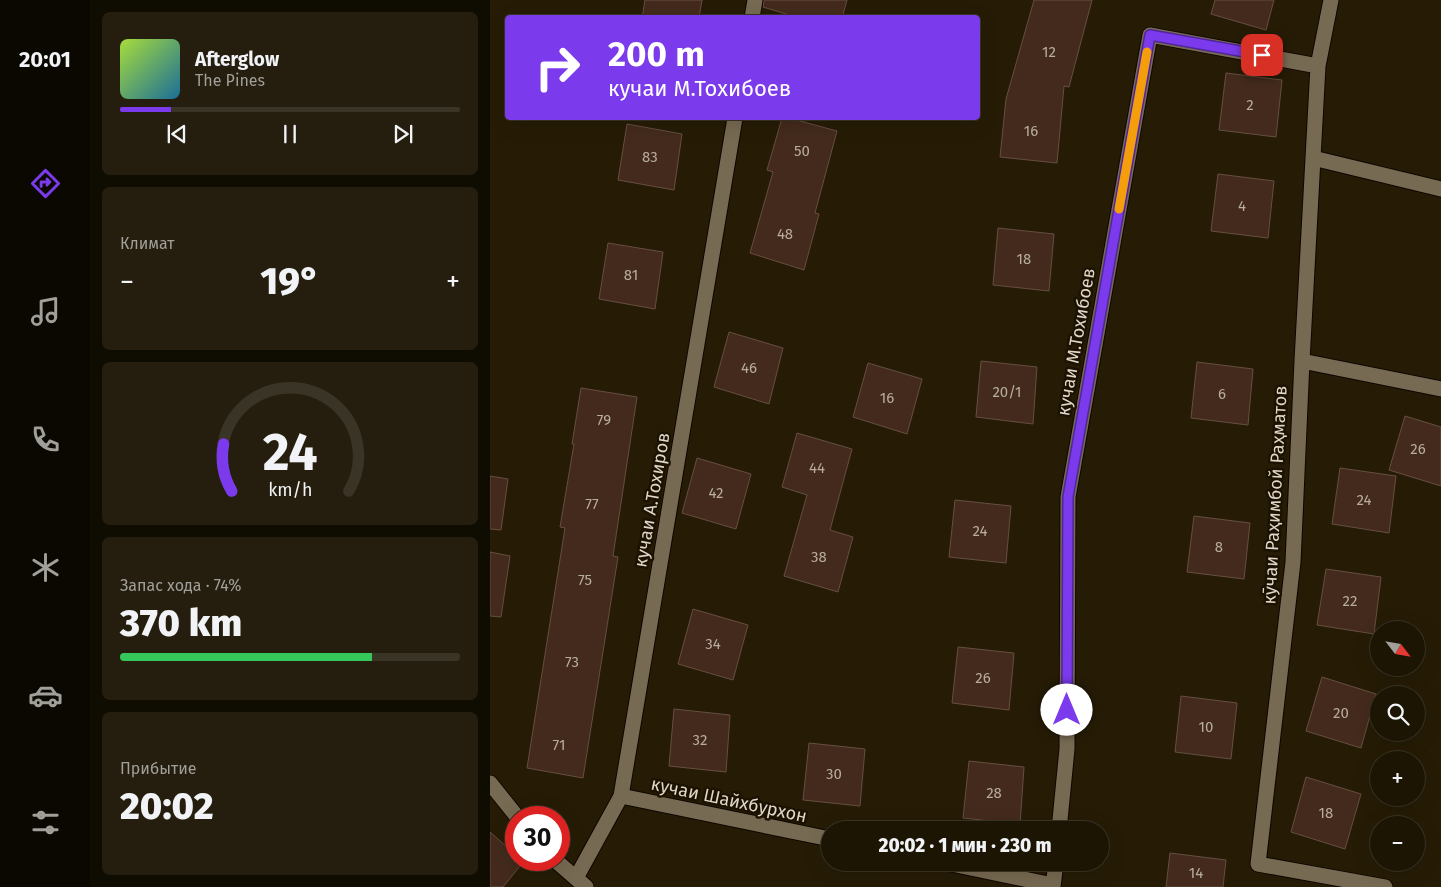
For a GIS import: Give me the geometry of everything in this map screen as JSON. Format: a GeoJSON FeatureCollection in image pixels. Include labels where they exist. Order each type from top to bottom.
{"type":"FeatureCollection","features":[{"type":"Feature","properties":{"kind":"street"},"geometry":{"type":"LineString","coordinates":[[752,15],[755,0]]}},
{"type":"Feature","properties":{"kind":"street","name":"кӯчаи Раҳимбой Раҳматов"},"geometry":{"type":"LineString","coordinates":[[1331,0],[1318,66],[1293,562],[1258,864],[1385,887]]}},
{"type":"Feature","properties":{"kind":"street","name":"кучаи М.Тохибоев"},"geometry":{"type":"LineString","coordinates":[[1060,821],[1067,748],[1068,497],[1150,35],[1318,66]]}},
{"type":"Feature","properties":{"kind":"street","name":"кучаи А.Тохиров"},"geometry":{"type":"LineString","coordinates":[[581,883],[621,796],[735,120]]}},
{"type":"Feature","properties":{"kind":"street"},"geometry":{"type":"LineString","coordinates":[[1313,158],[1441,190]]}},
{"type":"Feature","properties":{"kind":"street"},"geometry":{"type":"LineString","coordinates":[[1302,360],[1441,389]]}},
{"type":"Feature","properties":{"kind":"street"},"geometry":{"type":"LineString","coordinates":[[490,783],[508,806]]}},
{"type":"Feature","properties":{"kind":"street","name":"кучаи Шайхбурхон"},"geometry":{"type":"LineString","coordinates":[[621,796],[821,837]]}},
{"type":"Feature","properties":{"kind":"street"},"geometry":{"type":"LineString","coordinates":[[567,871],[581,883]]}},
{"type":"Feature","properties":{"kind":"street"},"geometry":{"type":"LineString","coordinates":[[984,871],[1053,886],[1055,871]]}},
{"type":"Feature","properties":{"kind":"building"},"geometry":{"type":"Polygon","coordinates":[[[645,0],[702,0],[700,15],[642,15],[645,0]]]}},
{"type":"Feature","properties":{"kind":"building"},"geometry":{"type":"Polygon","coordinates":[[[764,0],[847,0],[843,15],[789,15],[763,7],[764,0]]]}},
{"type":"Feature","properties":{"kind":"building"},"geometry":{"type":"Polygon","coordinates":[[[1034,0],[1092,0],[1069,87],[1064,86],[1057,163],[1000,157],[1006,99],[1034,0]]]}},
{"type":"Feature","properties":{"kind":"building"},"geometry":{"type":"Polygon","coordinates":[[[1215,0],[1274,0],[1266,30],[1211,14],[1215,0]]]}},
{"type":"Feature","properties":{"kind":"building"},"geometry":{"type":"Polygon","coordinates":[[[1226,73],[1282,80],[1276,137],[1219,130],[1226,73]]]}},
{"type":"Feature","properties":{"kind":"building"},"geometry":{"type":"Polygon","coordinates":[[[781,120],[796,120],[837,131],[815,213],[819,214],[804,270],[750,253],[773,172],[767,170],[781,120]]]}},
{"type":"Feature","properties":{"kind":"building"},"geometry":{"type":"Polygon","coordinates":[[[627,124],[682,134],[674,190],[618,180],[627,124]]]}},
{"type":"Feature","properties":{"kind":"building"},"geometry":{"type":"Polygon","coordinates":[[[1218,174],[1274,181],[1268,238],[1211,231],[1218,174]]]}},
{"type":"Feature","properties":{"kind":"building"},"geometry":{"type":"Polygon","coordinates":[[[998,228],[1054,234],[1049,291],[993,285],[998,228]]]}},
{"type":"Feature","properties":{"kind":"building"},"geometry":{"type":"Polygon","coordinates":[[[608,243],[663,252],[655,309],[599,299],[608,243]]]}},
{"type":"Feature","properties":{"kind":"building"},"geometry":{"type":"Polygon","coordinates":[[[729,332],[783,348],[769,404],[714,387],[729,332]]]}},
{"type":"Feature","properties":{"kind":"building"},"geometry":{"type":"Polygon","coordinates":[[[981,361],[1037,367],[1033,424],[976,417],[981,361]]]}},
{"type":"Feature","properties":{"kind":"building"},"geometry":{"type":"Polygon","coordinates":[[[1197,362],[1253,369],[1248,425],[1191,418],[1197,362]]]}},
{"type":"Feature","properties":{"kind":"building"},"geometry":{"type":"Polygon","coordinates":[[[868,363],[922,379],[907,434],[853,417],[868,363]]]}},
{"type":"Feature","properties":{"kind":"building"},"geometry":{"type":"Polygon","coordinates":[[[581,388],[637,397],[613,556],[618,557],[583,778],[527,768],[565,528],[560,527],[581,388]]]}},
{"type":"Feature","properties":{"kind":"building"},"geometry":{"type":"Polygon","coordinates":[[[1405,416],[1441,427],[1441,486],[1389,470],[1405,416]]]}},
{"type":"Feature","properties":{"kind":"building"},"geometry":{"type":"Polygon","coordinates":[[[797,433],[852,449],[830,530],[853,537],[838,592],[784,576],[807,495],[782,487],[797,433]]]}},
{"type":"Feature","properties":{"kind":"building"},"geometry":{"type":"Polygon","coordinates":[[[697,458],[751,474],[736,529],[682,513],[697,458]]]}},
{"type":"Feature","properties":{"kind":"building"},"geometry":{"type":"Polygon","coordinates":[[[1340,468],[1396,476],[1389,533],[1332,524],[1340,468]]]}},
{"type":"Feature","properties":{"kind":"building"},"geometry":{"type":"Polygon","coordinates":[[[490,476],[508,479],[501,530],[490,529],[490,476]]]}},
{"type":"Feature","properties":{"kind":"building"},"geometry":{"type":"Polygon","coordinates":[[[955,500],[1011,506],[1006,563],[949,557],[955,500]]]}},
{"type":"Feature","properties":{"kind":"building"},"geometry":{"type":"Polygon","coordinates":[[[1194,516],[1250,523],[1244,579],[1187,572],[1194,516]]]}},
{"type":"Feature","properties":{"kind":"building"},"geometry":{"type":"Polygon","coordinates":[[[490,552],[510,556],[501,617],[490,616],[490,552]]]}},
{"type":"Feature","properties":{"kind":"building"},"geometry":{"type":"Polygon","coordinates":[[[1326,569],[1381,577],[1376,621],[1370,621],[1370,633],[1317,625],[1326,569]]]}},
{"type":"Feature","properties":{"kind":"building"},"geometry":{"type":"Polygon","coordinates":[[[693,609],[748,625],[733,680],[678,664],[693,609]]]}},
{"type":"Feature","properties":{"kind":"building"},"geometry":{"type":"Polygon","coordinates":[[[958,647],[1014,653],[1009,710],[952,703],[958,647]]]}},
{"type":"Feature","properties":{"kind":"building"},"geometry":{"type":"Polygon","coordinates":[[[1322,677],[1370,692],[1370,716],[1361,748],[1306,731],[1322,677]]]}},
{"type":"Feature","properties":{"kind":"building"},"geometry":{"type":"Polygon","coordinates":[[[1181,696],[1237,703],[1231,759],[1175,752],[1181,696]]]}},
{"type":"Feature","properties":{"kind":"building"},"geometry":{"type":"Polygon","coordinates":[[[674,709],[730,715],[726,772],[669,766],[674,709]]]}},
{"type":"Feature","properties":{"kind":"building"},"geometry":{"type":"Polygon","coordinates":[[[809,743],[865,749],[860,806],[803,800],[809,743]]]}},
{"type":"Feature","properties":{"kind":"building"},"geometry":{"type":"Polygon","coordinates":[[[969,761],[1024,767],[1020,821],[992,821],[963,818],[969,761]]]}},
{"type":"Feature","properties":{"kind":"building"},"geometry":{"type":"Polygon","coordinates":[[[1306,777],[1361,794],[1345,849],[1291,832],[1306,777]]]}},
{"type":"Feature","properties":{"kind":"building"},"geometry":{"type":"Polygon","coordinates":[[[490,832],[505,845],[505,871],[516,871],[503,887],[490,887],[490,832]]]}},
{"type":"Feature","properties":{"kind":"building"},"geometry":{"type":"Polygon","coordinates":[[[1170,853],[1226,860],[1223,887],[1166,887],[1170,853]]]}},
{"type":"Feature","properties":{"kind":"slow traffic"},"geometry":{"type":"LineString","coordinates":[[1119,209],[1147,52]]}},
{"type":"Feature","properties":{"kind":"route"},"geometry":{"type":"LineString","coordinates":[[1067,710],[1068,497],[1150,35],[1262,55]]}}]}
